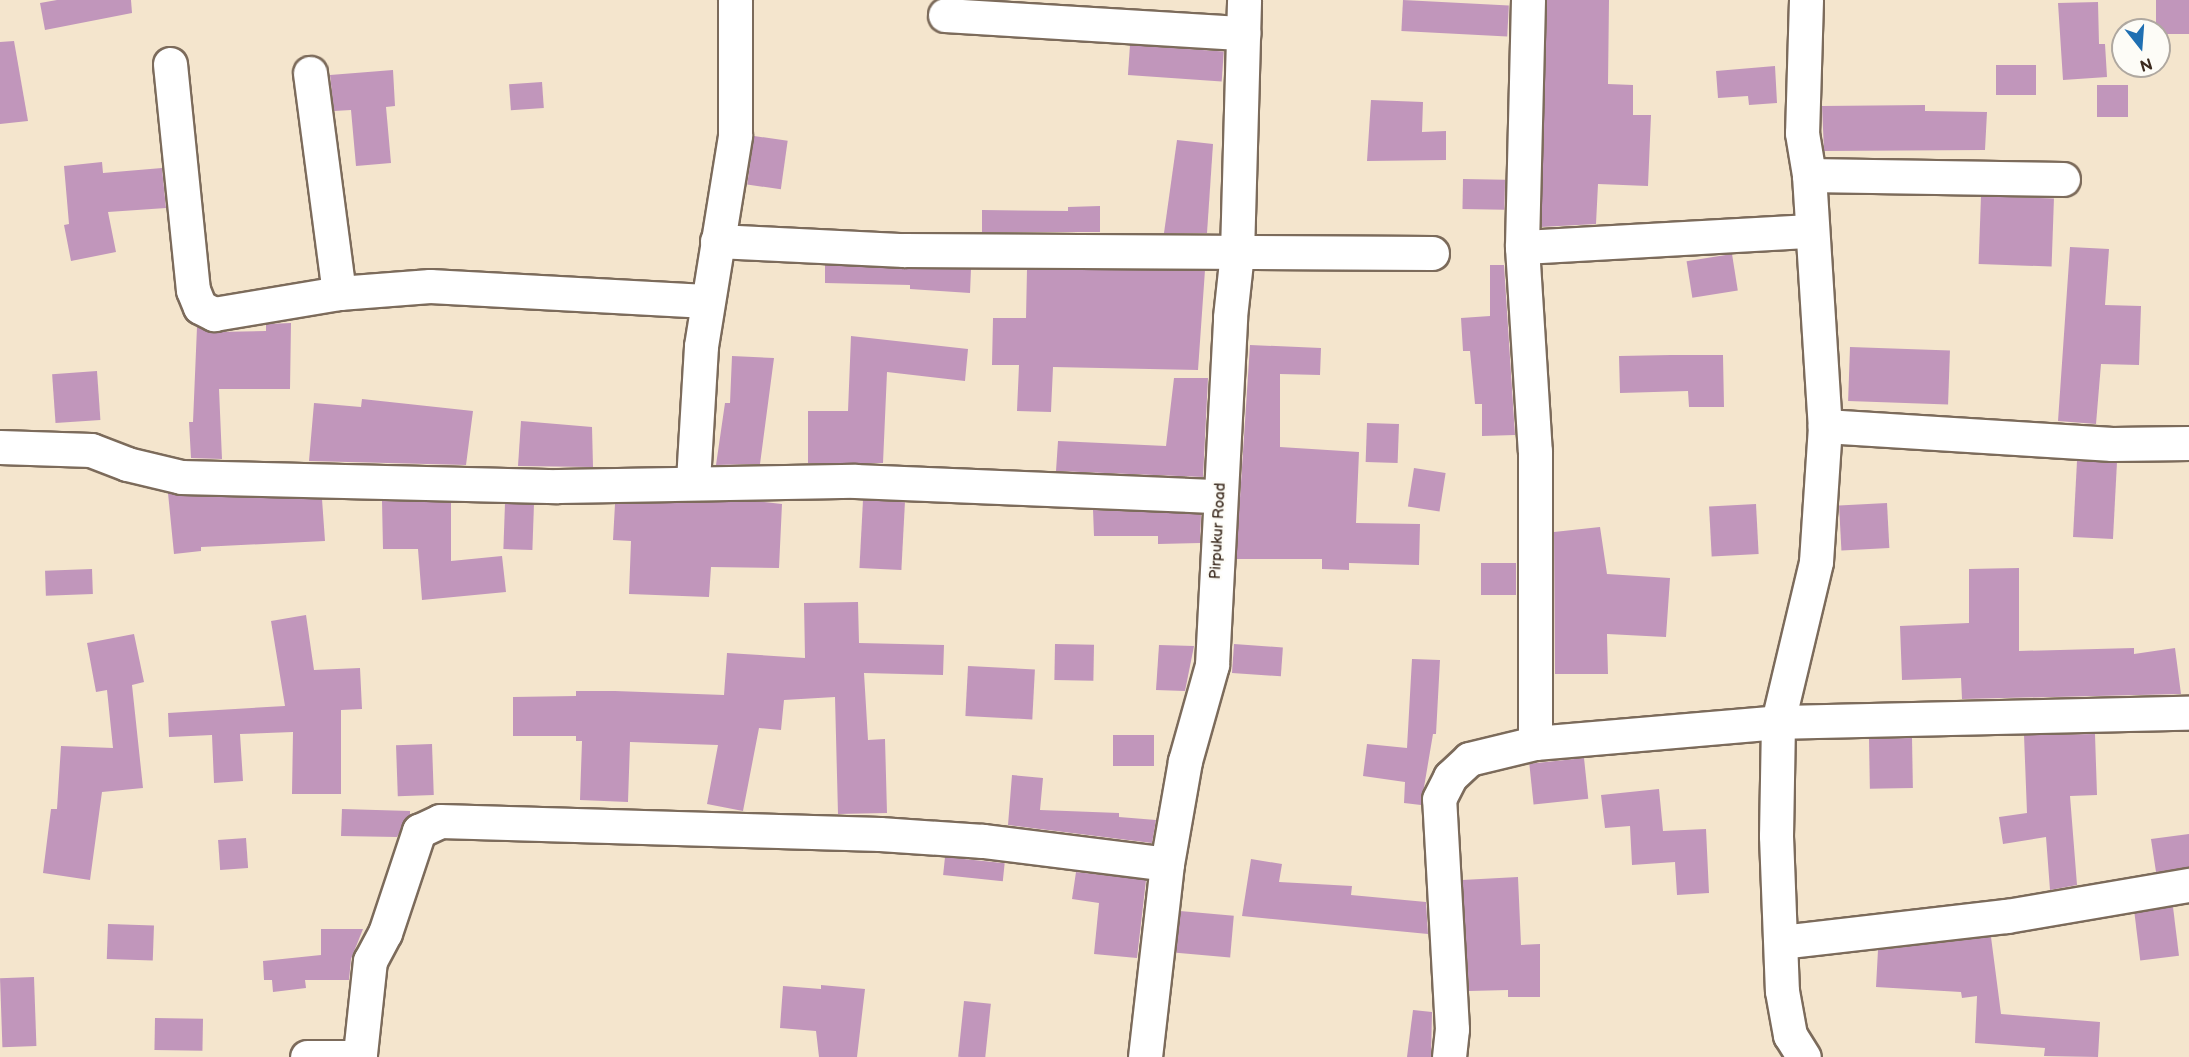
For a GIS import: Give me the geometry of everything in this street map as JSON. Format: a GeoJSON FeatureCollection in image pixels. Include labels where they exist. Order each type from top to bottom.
{"type":"FeatureCollection","features":[{"type":"Feature","properties":{"kind":"street"},"geometry":{"type":"LineString","coordinates":[[693,482],[707,301],[735,135],[735,0]]}},
{"type":"Feature","properties":{"kind":"street","name":"Pirpukur Road"},"geometry":{"type":"LineString","coordinates":[[1145,1057],[1167,864],[1185,761],[1212,665],[1219,496],[1237,253],[1245,0]]}},
{"type":"Feature","properties":{"kind":"street"},"geometry":{"type":"LineString","coordinates":[[1528,0],[1522,247],[1535,451],[1535,743]]}},
{"type":"Feature","properties":{"kind":"street"},"geometry":{"type":"LineString","coordinates":[[1804,1057],[1788,1024],[1782,991],[1776,836],[1778,722],[1816,562],[1825,426],[1809,175],[1802,133],[1806,0]]}},
{"type":"Feature","properties":{"kind":"street"},"geometry":{"type":"LineString","coordinates":[[945,15],[1243,33]]}},
{"type":"Feature","properties":{"kind":"street"},"geometry":{"type":"LineString","coordinates":[[170,64],[193,290],[200,307],[214,314],[339,293],[430,286],[707,301]]}},
{"type":"Feature","properties":{"kind":"street"},"geometry":{"type":"LineString","coordinates":[[310,73],[339,293]]}},
{"type":"Feature","properties":{"kind":"street"},"geometry":{"type":"LineString","coordinates":[[1809,175],[2063,179]]}},
{"type":"Feature","properties":{"kind":"street"},"geometry":{"type":"LineString","coordinates":[[1522,247],[1812,231]]}},
{"type":"Feature","properties":{"kind":"street"},"geometry":{"type":"LineString","coordinates":[[717,241],[903,250],[1432,253]]}},
{"type":"Feature","properties":{"kind":"street"},"geometry":{"type":"LineString","coordinates":[[1825,426],[2112,444],[2189,443]]}},
{"type":"Feature","properties":{"kind":"street"},"geometry":{"type":"LineString","coordinates":[[0,447],[91,450],[127,464],[181,477],[558,486],[855,481],[1219,496]]}},
{"type":"Feature","properties":{"kind":"street"},"geometry":{"type":"LineString","coordinates":[[1449,1057],[1452,1029],[1438,799],[1450,777],[1469,759],[1535,743],[1778,722],[2189,713]]}},
{"type":"Feature","properties":{"kind":"street"},"geometry":{"type":"LineString","coordinates":[[307,1057],[360,1056],[370,961],[384,933],[419,831],[440,821],[880,834],[983,841],[1167,864]]}},
{"type":"Feature","properties":{"kind":"street"},"geometry":{"type":"LineString","coordinates":[[1781,942],[2007,916],[2189,885]]}},
{"type":"Feature","properties":{"kind":"building"},"geometry":{"type":"Polygon","coordinates":[[[57,0],[131,0],[132,13],[45,30],[40,3],[57,0]]]}},
{"type":"Feature","properties":{"kind":"building"},"geometry":{"type":"Polygon","coordinates":[[[1403,0],[1509,6],[1507,37],[1401,31],[1403,0]]]}},
{"type":"Feature","properties":{"kind":"building"},"geometry":{"type":"Polygon","coordinates":[[[1547,0],[1609,0],[1608,84],[1633,85],[1633,115],[1651,115],[1648,186],[1598,184],[1596,224],[1541,227],[1547,0]]]}},
{"type":"Feature","properties":{"kind":"building"},"geometry":{"type":"Polygon","coordinates":[[[2156,0],[2189,0],[2189,34],[2171,34],[2171,18],[2156,18],[2156,0]]]}},
{"type":"Feature","properties":{"kind":"building"},"geometry":{"type":"Polygon","coordinates":[[[2098,2],[2099,44],[2105,44],[2107,77],[2063,80],[2058,3],[2098,2]]]}},
{"type":"Feature","properties":{"kind":"building"},"geometry":{"type":"Polygon","coordinates":[[[14,41],[28,121],[0,124],[0,42],[14,41]]]}},
{"type":"Feature","properties":{"kind":"building"},"geometry":{"type":"Polygon","coordinates":[[[1130,45],[1224,52],[1222,81],[1128,75],[1130,45]]]}},
{"type":"Feature","properties":{"kind":"building"},"geometry":{"type":"Polygon","coordinates":[[[1996,65],[2036,65],[2036,95],[1996,95],[1996,65]]]}},
{"type":"Feature","properties":{"kind":"building"},"geometry":{"type":"Polygon","coordinates":[[[1775,66],[1777,103],[1749,105],[1748,96],[1718,98],[1716,71],[1775,66]]]}},
{"type":"Feature","properties":{"kind":"building"},"geometry":{"type":"Polygon","coordinates":[[[393,70],[395,106],[386,107],[391,163],[356,166],[351,110],[334,111],[330,75],[393,70]]]}},
{"type":"Feature","properties":{"kind":"building"},"geometry":{"type":"Polygon","coordinates":[[[542,82],[544,108],[511,110],[509,84],[542,82]]]}},
{"type":"Feature","properties":{"kind":"building"},"geometry":{"type":"Polygon","coordinates":[[[2097,85],[2128,85],[2128,117],[2097,117],[2097,85]]]}},
{"type":"Feature","properties":{"kind":"building"},"geometry":{"type":"Polygon","coordinates":[[[1371,100],[1423,102],[1422,132],[1446,131],[1446,160],[1367,161],[1371,100]]]}},
{"type":"Feature","properties":{"kind":"building"},"geometry":{"type":"Polygon","coordinates":[[[1925,105],[1925,111],[1987,112],[1985,150],[1824,151],[1822,106],[1925,105]]]}},
{"type":"Feature","properties":{"kind":"building"},"geometry":{"type":"Polygon","coordinates":[[[754,136],[788,141],[781,189],[747,185],[754,136]]]}},
{"type":"Feature","properties":{"kind":"building"},"geometry":{"type":"Polygon","coordinates":[[[1177,140],[1213,144],[1207,233],[1164,233],[1177,140]]]}},
{"type":"Feature","properties":{"kind":"building"},"geometry":{"type":"Polygon","coordinates":[[[102,162],[103,173],[162,168],[166,208],[108,212],[116,252],[71,261],[64,225],[69,224],[64,166],[102,162]]]}},
{"type":"Feature","properties":{"kind":"building"},"geometry":{"type":"Polygon","coordinates":[[[1463,179],[1505,180],[1504,210],[1462,209],[1463,179]]]}},
{"type":"Feature","properties":{"kind":"building"},"geometry":{"type":"Polygon","coordinates":[[[1981,196],[2054,199],[2052,267],[1979,264],[1981,196]]]}},
{"type":"Feature","properties":{"kind":"building"},"geometry":{"type":"Polygon","coordinates":[[[1100,206],[1100,232],[982,232],[982,210],[1068,211],[1068,207],[1100,206]]]}},
{"type":"Feature","properties":{"kind":"building"},"geometry":{"type":"Polygon","coordinates":[[[2070,247],[2109,249],[2105,305],[2141,306],[2139,365],[2101,364],[2096,424],[2058,421],[2070,247]]]}},
{"type":"Feature","properties":{"kind":"building"},"geometry":{"type":"Polygon","coordinates":[[[1732,254],[1738,291],[1692,298],[1687,261],[1732,254]]]}},
{"type":"Feature","properties":{"kind":"building"},"geometry":{"type":"Polygon","coordinates":[[[825,265],[971,269],[970,293],[910,289],[910,285],[825,283],[825,265]]]}},
{"type":"Feature","properties":{"kind":"building"},"geometry":{"type":"Polygon","coordinates":[[[1490,265],[1504,265],[1515,435],[1482,436],[1482,404],[1475,404],[1470,351],[1463,351],[1461,318],[1490,316],[1490,265]]]}},
{"type":"Feature","properties":{"kind":"building"},"geometry":{"type":"Polygon","coordinates":[[[1027,269],[1205,270],[1198,370],[1053,367],[1051,412],[1017,411],[1019,365],[992,365],[993,318],[1026,318],[1027,269]]]}},
{"type":"Feature","properties":{"kind":"building"},"geometry":{"type":"Polygon","coordinates":[[[291,323],[290,389],[219,389],[222,459],[191,458],[189,422],[193,422],[197,327],[216,332],[266,331],[266,324],[291,323]]]}},
{"type":"Feature","properties":{"kind":"building"},"geometry":{"type":"Polygon","coordinates":[[[851,336],[968,349],[965,381],[887,372],[883,463],[808,463],[808,411],[848,411],[851,336]]]}},
{"type":"Feature","properties":{"kind":"building"},"geometry":{"type":"Polygon","coordinates":[[[1250,345],[1321,348],[1320,375],[1280,374],[1280,447],[1359,452],[1356,523],[1420,524],[1419,565],[1349,563],[1349,570],[1322,569],[1322,559],[1236,559],[1250,345]]]}},
{"type":"Feature","properties":{"kind":"building"},"geometry":{"type":"Polygon","coordinates":[[[1850,347],[1950,350],[1948,404],[1848,401],[1850,347]]]}},
{"type":"Feature","properties":{"kind":"building"},"geometry":{"type":"Polygon","coordinates":[[[1723,355],[1724,407],[1689,407],[1688,391],[1620,393],[1619,356],[1723,355]]]}},
{"type":"Feature","properties":{"kind":"building"},"geometry":{"type":"Polygon","coordinates":[[[732,356],[774,358],[760,464],[716,465],[725,403],[730,403],[732,356]]]}},
{"type":"Feature","properties":{"kind":"building"},"geometry":{"type":"Polygon","coordinates":[[[97,371],[100,420],[56,423],[52,374],[97,371]]]}},
{"type":"Feature","properties":{"kind":"building"},"geometry":{"type":"Polygon","coordinates":[[[1174,378],[1208,378],[1203,477],[1056,471],[1058,441],[1166,446],[1174,378]]]}},
{"type":"Feature","properties":{"kind":"building"},"geometry":{"type":"Polygon","coordinates":[[[362,399],[473,411],[466,465],[309,461],[314,403],[361,407],[362,399]]]}},
{"type":"Feature","properties":{"kind":"building"},"geometry":{"type":"Polygon","coordinates":[[[521,421],[592,427],[593,467],[518,466],[521,421]]]}},
{"type":"Feature","properties":{"kind":"building"},"geometry":{"type":"Polygon","coordinates":[[[1367,423],[1399,424],[1398,463],[1366,462],[1367,423]]]}},
{"type":"Feature","properties":{"kind":"building"},"geometry":{"type":"Polygon","coordinates":[[[2077,461],[2117,463],[2113,539],[2073,537],[2077,461]]]}},
{"type":"Feature","properties":{"kind":"building"},"geometry":{"type":"Polygon","coordinates":[[[1414,468],[1446,473],[1440,512],[1408,507],[1414,468]]]}},
{"type":"Feature","properties":{"kind":"building"},"geometry":{"type":"Polygon","coordinates":[[[168,493],[322,499],[325,541],[201,547],[201,551],[174,554],[168,493]]]}},
{"type":"Feature","properties":{"kind":"building"},"geometry":{"type":"Polygon","coordinates":[[[863,500],[905,502],[901,570],[859,568],[863,500]]]}},
{"type":"Feature","properties":{"kind":"building"},"geometry":{"type":"Polygon","coordinates":[[[382,501],[451,502],[451,561],[502,556],[506,592],[422,600],[418,549],[383,549],[382,501]]]}},
{"type":"Feature","properties":{"kind":"building"},"geometry":{"type":"Polygon","coordinates":[[[754,501],[782,504],[779,568],[711,567],[709,597],[629,594],[631,541],[613,540],[615,504],[754,501]]]}},
{"type":"Feature","properties":{"kind":"building"},"geometry":{"type":"Polygon","coordinates":[[[505,503],[534,504],[532,550],[503,549],[505,503]]]}},
{"type":"Feature","properties":{"kind":"building"},"geometry":{"type":"Polygon","coordinates":[[[1887,503],[1889,548],[1841,550],[1839,506],[1887,503]]]}},
{"type":"Feature","properties":{"kind":"building"},"geometry":{"type":"Polygon","coordinates":[[[1756,504],[1759,554],[1712,556],[1709,506],[1756,504]]]}},
{"type":"Feature","properties":{"kind":"building"},"geometry":{"type":"Polygon","coordinates":[[[1093,510],[1201,514],[1200,543],[1158,544],[1158,536],[1094,536],[1093,510]]]}},
{"type":"Feature","properties":{"kind":"building"},"geometry":{"type":"Polygon","coordinates":[[[1600,527],[1607,574],[1670,578],[1666,637],[1607,634],[1608,674],[1555,674],[1554,532],[1600,527]]]}},
{"type":"Feature","properties":{"kind":"building"},"geometry":{"type":"Polygon","coordinates":[[[1481,563],[1516,563],[1516,595],[1481,595],[1481,563]]]}},
{"type":"Feature","properties":{"kind":"building"},"geometry":{"type":"Polygon","coordinates":[[[2019,568],[2019,651],[2134,648],[2134,654],[2175,648],[2181,694],[1962,699],[1961,678],[1902,680],[1900,626],[1969,623],[1969,569],[2019,568]]]}},
{"type":"Feature","properties":{"kind":"building"},"geometry":{"type":"Polygon","coordinates":[[[92,569],[93,594],[46,596],[45,571],[92,569]]]}},
{"type":"Feature","properties":{"kind":"building"},"geometry":{"type":"Polygon","coordinates":[[[858,602],[859,643],[944,645],[943,675],[864,673],[868,740],[885,739],[887,813],[838,814],[835,697],[784,700],[781,730],[759,728],[743,811],[707,804],[718,745],[630,742],[628,802],[580,800],[582,741],[576,741],[576,736],[513,736],[513,697],[576,696],[576,691],[724,695],[727,653],[805,658],[804,603],[858,602]]]}},
{"type":"Feature","properties":{"kind":"building"},"geometry":{"type":"Polygon","coordinates":[[[306,615],[314,670],[360,668],[362,709],[341,710],[341,794],[292,794],[293,732],[240,734],[243,781],[214,783],[212,735],[169,737],[168,713],[285,706],[271,621],[306,615]]]}},
{"type":"Feature","properties":{"kind":"building"},"geometry":{"type":"Polygon","coordinates":[[[134,634],[144,682],[132,685],[143,788],[102,792],[90,880],[43,873],[51,809],[57,809],[61,746],[113,748],[107,690],[96,692],[87,643],[134,634]]]}},
{"type":"Feature","properties":{"kind":"building"},"geometry":{"type":"Polygon","coordinates":[[[1055,644],[1094,645],[1093,681],[1054,680],[1055,644]]]}},
{"type":"Feature","properties":{"kind":"building"},"geometry":{"type":"Polygon","coordinates":[[[1234,644],[1283,647],[1281,676],[1232,673],[1234,644]]]}},
{"type":"Feature","properties":{"kind":"building"},"geometry":{"type":"Polygon","coordinates":[[[1159,645],[1194,646],[1185,691],[1156,690],[1159,645]]]}},
{"type":"Feature","properties":{"kind":"building"},"geometry":{"type":"Polygon","coordinates":[[[1412,659],[1440,660],[1436,734],[1433,734],[1421,805],[1404,803],[1405,782],[1363,776],[1367,744],[1407,748],[1412,659]]]}},
{"type":"Feature","properties":{"kind":"building"},"geometry":{"type":"Polygon","coordinates":[[[968,666],[1035,670],[1032,719],[965,716],[968,666]]]}},
{"type":"Feature","properties":{"kind":"building"},"geometry":{"type":"Polygon","coordinates":[[[2095,734],[2097,795],[2070,796],[2077,885],[2050,890],[2046,837],[2003,844],[1999,817],[2027,813],[2024,735],[2095,734]]]}},
{"type":"Feature","properties":{"kind":"building"},"geometry":{"type":"Polygon","coordinates":[[[1113,735],[1154,735],[1154,766],[1113,766],[1113,735]]]}},
{"type":"Feature","properties":{"kind":"building"},"geometry":{"type":"Polygon","coordinates":[[[1912,738],[1913,788],[1870,789],[1869,739],[1912,738]]]}},
{"type":"Feature","properties":{"kind":"building"},"geometry":{"type":"Polygon","coordinates":[[[432,744],[434,795],[398,796],[396,745],[432,744]]]}},
{"type":"Feature","properties":{"kind":"building"},"geometry":{"type":"Polygon","coordinates":[[[1584,758],[1588,799],[1534,805],[1529,764],[1584,758]]]}},
{"type":"Feature","properties":{"kind":"building"},"geometry":{"type":"Polygon","coordinates":[[[1012,775],[1043,778],[1040,810],[1119,813],[1119,817],[1156,820],[1152,843],[1008,825],[1012,775]]]}},
{"type":"Feature","properties":{"kind":"building"},"geometry":{"type":"Polygon","coordinates":[[[1659,789],[1663,831],[1706,829],[1709,893],[1677,895],[1675,862],[1632,865],[1630,826],[1605,828],[1601,795],[1659,789]]]}},
{"type":"Feature","properties":{"kind":"building"},"geometry":{"type":"Polygon","coordinates":[[[342,809],[410,811],[410,815],[397,837],[341,836],[342,809]]]}},
{"type":"Feature","properties":{"kind":"building"},"geometry":{"type":"Polygon","coordinates":[[[2189,834],[2189,867],[2156,872],[2151,839],[2189,834]]]}},
{"type":"Feature","properties":{"kind":"building"},"geometry":{"type":"Polygon","coordinates":[[[246,838],[248,868],[220,870],[218,840],[246,838]]]}},
{"type":"Feature","properties":{"kind":"building"},"geometry":{"type":"Polygon","coordinates":[[[945,857],[1005,863],[1003,881],[943,875],[945,857]]]}},
{"type":"Feature","properties":{"kind":"building"},"geometry":{"type":"Polygon","coordinates":[[[1251,859],[1282,864],[1279,882],[1352,886],[1351,895],[1426,902],[1428,934],[1242,916],[1251,859]]]}},
{"type":"Feature","properties":{"kind":"building"},"geometry":{"type":"Polygon","coordinates":[[[1076,872],[1146,880],[1137,958],[1094,954],[1099,903],[1072,899],[1076,872]]]}},
{"type":"Feature","properties":{"kind":"building"},"geometry":{"type":"Polygon","coordinates":[[[1518,877],[1521,945],[1540,944],[1540,997],[1508,997],[1508,990],[1469,991],[1462,880],[1518,877]]]}},
{"type":"Feature","properties":{"kind":"building"},"geometry":{"type":"Polygon","coordinates":[[[2173,907],[2179,956],[2140,960],[2134,912],[2173,907]]]}},
{"type":"Feature","properties":{"kind":"building"},"geometry":{"type":"Polygon","coordinates":[[[1180,911],[1234,916],[1230,958],[1176,953],[1180,911]]]}},
{"type":"Feature","properties":{"kind":"building"},"geometry":{"type":"Polygon","coordinates":[[[108,924],[154,926],[153,961],[107,959],[108,924]]]}},
{"type":"Feature","properties":{"kind":"building"},"geometry":{"type":"Polygon","coordinates":[[[321,929],[363,929],[351,959],[349,980],[305,980],[306,988],[273,992],[272,980],[264,980],[263,961],[321,955],[321,929]]]}},
{"type":"Feature","properties":{"kind":"building"},"geometry":{"type":"Polygon","coordinates":[[[1991,937],[2001,1014],[2100,1022],[2098,1057],[2044,1056],[2045,1048],[1975,1043],[1977,996],[1962,998],[1961,992],[1876,987],[1878,950],[1991,937]]]}},
{"type":"Feature","properties":{"kind":"building"},"geometry":{"type":"Polygon","coordinates":[[[34,977],[36,1046],[2,1047],[0,978],[34,977]]]}},
{"type":"Feature","properties":{"kind":"building"},"geometry":{"type":"Polygon","coordinates":[[[821,985],[865,989],[857,1057],[819,1057],[816,1031],[780,1028],[783,986],[821,989],[821,985]]]}},
{"type":"Feature","properties":{"kind":"building"},"geometry":{"type":"Polygon","coordinates":[[[964,1001],[991,1004],[985,1057],[958,1057],[964,1001]]]}},
{"type":"Feature","properties":{"kind":"building"},"geometry":{"type":"Polygon","coordinates":[[[1413,1010],[1432,1012],[1431,1057],[1407,1057],[1413,1010]]]}},
{"type":"Feature","properties":{"kind":"building"},"geometry":{"type":"Polygon","coordinates":[[[155,1018],[203,1019],[202,1051],[154,1050],[155,1018]]]}}]}
